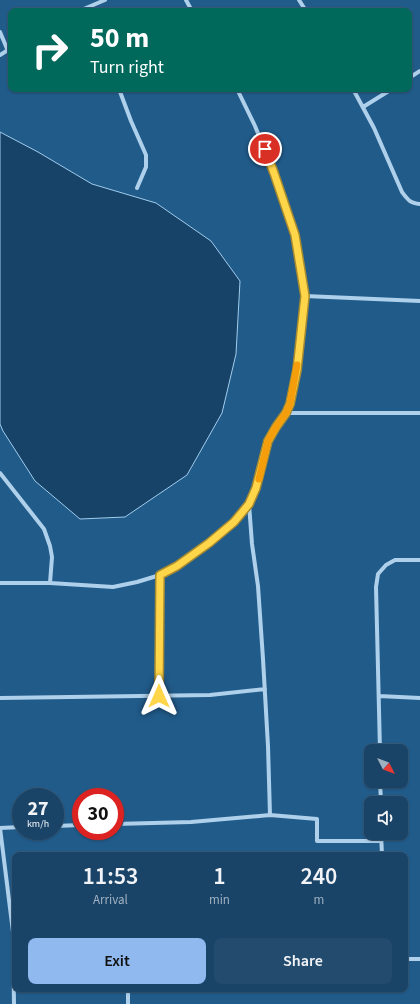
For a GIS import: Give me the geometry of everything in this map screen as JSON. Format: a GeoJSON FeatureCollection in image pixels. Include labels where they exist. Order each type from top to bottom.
{"type":"FeatureCollection","features":[{"type":"Feature","properties":{"kind":"street"},"geometry":{"type":"LineString","coordinates":[[90,8],[105,0]]}},
{"type":"Feature","properties":{"kind":"street"},"geometry":{"type":"LineString","coordinates":[[0,32],[8,46]]}},
{"type":"Feature","properties":{"kind":"street"},"geometry":{"type":"LineString","coordinates":[[120,92],[146,155],[146,167],[137,188]]}},
{"type":"Feature","properties":{"kind":"street"},"geometry":{"type":"LineString","coordinates":[[0,583],[50,583],[113,588],[138,582],[160,575],[177,566],[209,543],[234,522],[249,504],[256,488],[268,441],[290,404],[297,370],[305,296],[295,235],[274,173],[255,126],[238,92]]}},
{"type":"Feature","properties":{"kind":"street"},"geometry":{"type":"LineString","coordinates":[[355,92],[374,128],[402,192],[408,200],[420,204]]}},
{"type":"Feature","properties":{"kind":"street"},"geometry":{"type":"LineString","coordinates":[[363,107],[387,92]]}},
{"type":"Feature","properties":{"kind":"street"},"geometry":{"type":"LineString","coordinates":[[305,296],[420,302]]}},
{"type":"Feature","properties":{"kind":"street"},"geometry":{"type":"LineString","coordinates":[[286,413],[420,413]]}},
{"type":"Feature","properties":{"kind":"street"},"geometry":{"type":"LineString","coordinates":[[0,473],[44,529],[52,557],[50,583]]}},
{"type":"Feature","properties":{"kind":"street"},"geometry":{"type":"LineString","coordinates":[[249,504],[252,544],[258,586],[265,689],[270,815]]}},
{"type":"Feature","properties":{"kind":"street"},"geometry":{"type":"LineString","coordinates":[[380,744],[376,586],[378,574],[386,565],[395,560],[420,560]]}},
{"type":"Feature","properties":{"kind":"street"},"geometry":{"type":"LineString","coordinates":[[159,696],[160,575]]}},
{"type":"Feature","properties":{"kind":"street"},"geometry":{"type":"LineString","coordinates":[[0,698],[210,695],[265,689]]}},
{"type":"Feature","properties":{"kind":"street"},"geometry":{"type":"LineString","coordinates":[[379,696],[420,698]]}},
{"type":"Feature","properties":{"kind":"street"},"geometry":{"type":"LineString","coordinates":[[124,824],[190,822],[270,815],[318,819],[318,841],[382,841],[382,852]]}},
{"type":"Feature","properties":{"kind":"street"},"geometry":{"type":"LineString","coordinates":[[12,827],[0,828],[12,917]]}},
{"type":"Feature","properties":{"kind":"street"},"geometry":{"type":"LineString","coordinates":[[408,958],[420,959]]}},
{"type":"Feature","properties":{"kind":"street"},"geometry":{"type":"LineString","coordinates":[[14,992],[14,1004]]}},
{"type":"Feature","properties":{"kind":"street"},"geometry":{"type":"LineString","coordinates":[[128,992],[128,1004]]}},
{"type":"Feature","properties":{"kind":"water"},"geometry":{"type":"Polygon","coordinates":[[[0,132],[38,152],[92,184],[156,203],[211,241],[240,281],[236,354],[222,413],[187,475],[125,517],[80,519],[35,481],[0,424],[0,132]]]}},
{"type":"Feature","properties":{"kind":"slow traffic"},"geometry":{"type":"LineString","coordinates":[[259,479],[268,441],[290,404],[297,365]]}},
{"type":"Feature","properties":{"kind":"route"},"geometry":{"type":"LineString","coordinates":[[159,696],[160,575],[177,566],[209,543],[234,522],[249,504],[256,488],[268,441],[290,404],[297,370],[305,296],[295,235],[265,149]]}}]}
